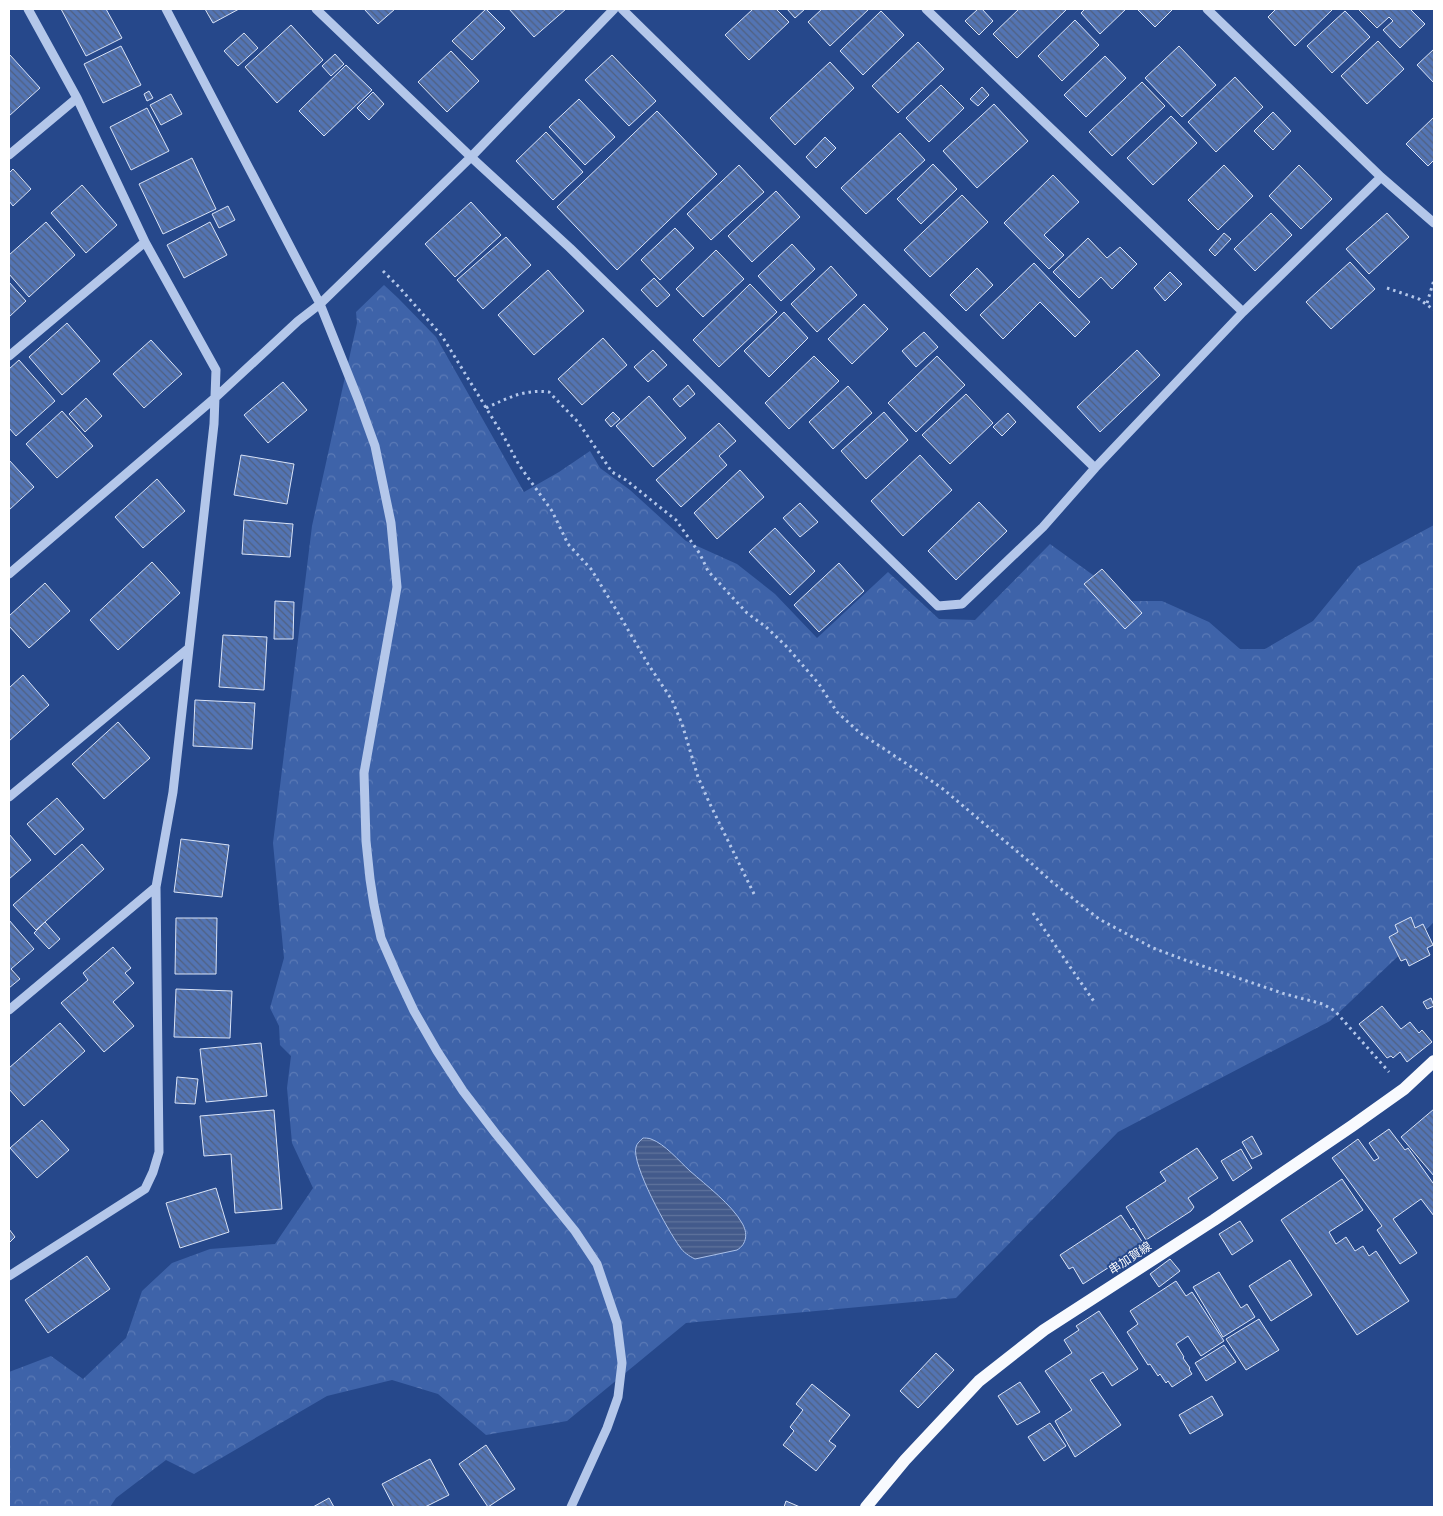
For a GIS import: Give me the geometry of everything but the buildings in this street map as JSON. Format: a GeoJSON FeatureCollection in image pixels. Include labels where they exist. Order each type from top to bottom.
{"type":"FeatureCollection","features":[{"type":"Feature","properties":{"kind":"main road","name":"串加賀線"},"geometry":{"type":"LineString","coordinates":[[866,1507],[905,1460],[979,1381],[1036,1336],[1214,1220],[1404,1089],[1434,1061]]}},
{"type":"Feature","properties":{"kind":"street"},"geometry":{"type":"LineString","coordinates":[[9,1276],[145,1189],[159,1152],[156,887],[173,792],[216,397],[216,370],[145,242],[77,98],[28,9]]}},
{"type":"Feature","properties":{"kind":"street"},"geometry":{"type":"LineString","coordinates":[[166,9],[320,304],[375,446],[392,523],[397,587],[364,773],[366,841],[374,906],[381,938],[414,1010],[437,1051],[463,1091],[575,1231],[597,1264],[617,1322],[622,1363],[618,1397],[607,1428],[570,1507]]}},
{"type":"Feature","properties":{"kind":"street"},"geometry":{"type":"LineString","coordinates":[[316,9],[471,157],[570,248],[938,606],[962,604],[1043,527],[1095,468],[1243,312],[1381,177]]}},
{"type":"Feature","properties":{"kind":"street"},"geometry":{"type":"LineString","coordinates":[[9,574],[216,397],[298,321],[320,304],[471,157],[614,9]]}},
{"type":"Feature","properties":{"kind":"street"},"geometry":{"type":"LineString","coordinates":[[622,9],[1095,468]]}},
{"type":"Feature","properties":{"kind":"street"},"geometry":{"type":"LineString","coordinates":[[926,9],[1243,312]]}},
{"type":"Feature","properties":{"kind":"street"},"geometry":{"type":"LineString","coordinates":[[1207,9],[1381,177],[1434,223]]}},
{"type":"Feature","properties":{"kind":"street"},"geometry":{"type":"LineString","coordinates":[[9,155],[77,98]]}},
{"type":"Feature","properties":{"kind":"street"},"geometry":{"type":"LineString","coordinates":[[9,356],[145,242]]}},
{"type":"Feature","properties":{"kind":"street"},"geometry":{"type":"LineString","coordinates":[[9,797],[189,648]]}},
{"type":"Feature","properties":{"kind":"street"},"geometry":{"type":"LineString","coordinates":[[9,1010],[156,887]]}},
{"type":"Feature","properties":{"kind":"path"},"geometry":{"type":"LineString","coordinates":[[368,258],[398,287],[442,336],[519,465],[552,511],[568,544],[591,569],[672,700],[702,785],[756,896]]}},
{"type":"Feature","properties":{"kind":"path"},"geometry":{"type":"LineString","coordinates":[[1427,303],[1434,280]]}},
{"type":"Feature","properties":{"kind":"path"},"geometry":{"type":"LineString","coordinates":[[1387,288],[1420,299],[1434,310]]}},
{"type":"Feature","properties":{"kind":"path"},"geometry":{"type":"LineString","coordinates":[[486,408],[517,394],[536,390],[549,392],[578,422],[612,472],[626,480],[676,520],[700,554],[708,571],[747,613],[766,627],[786,646],[820,684],[837,712],[847,723],[943,790],[1099,919],[1153,948],[1223,974],[1322,1004],[1335,1011],[1404,1089]]}},
{"type":"Feature","properties":{"kind":"path"},"geometry":{"type":"LineString","coordinates":[[1033,913],[1095,1003]]}},
{"type":"Feature","properties":{"kind":"green space"},"geometry":{"type":"Polygon","coordinates":[[[384,285],[436,337],[524,492],[590,451],[600,468],[630,490],[686,541],[737,564],[775,594],[817,638],[888,572],[939,619],[975,620],[1050,544],[1129,601],[1162,601],[1209,622],[1240,649],[1265,649],[1313,621],[1358,566],[1434,525],[1434,922],[1330,1021],[1118,1132],[956,1298],[686,1323],[567,1421],[486,1435],[438,1394],[392,1380],[327,1396],[194,1474],[166,1460],[116,1498],[110,1507],[9,1507],[9,1372],[51,1356],[83,1379],[126,1338],[142,1291],[172,1263],[210,1249],[275,1244],[313,1188],[292,1143],[287,1088],[291,1056],[280,1045],[279,1026],[270,1008],[284,958],[273,843],[312,526],[357,323],[356,312],[384,285]]]}},
{"type":"Feature","properties":{"kind":"shaded area"},"geometry":{"type":"Polygon","coordinates":[[[643,1138],[656,1141],[667,1149],[732,1209],[738,1216],[745,1231],[746,1238],[740,1248],[695,1259],[683,1251],[659,1213],[639,1168],[636,1147],[643,1138]]]}}]}
